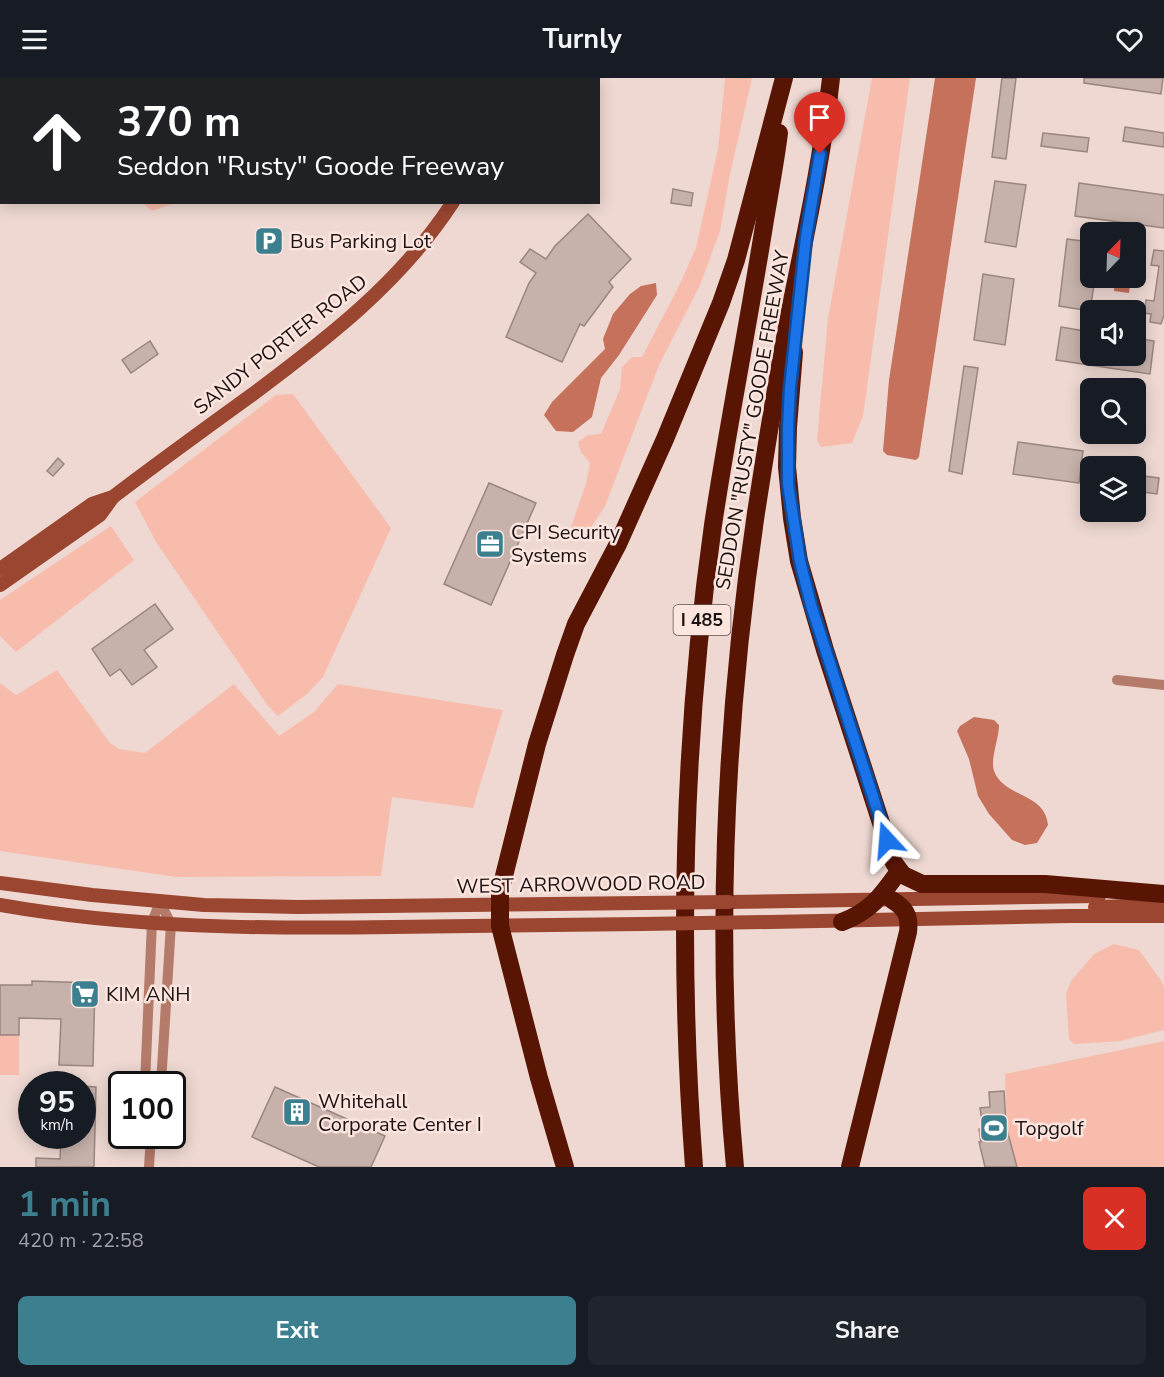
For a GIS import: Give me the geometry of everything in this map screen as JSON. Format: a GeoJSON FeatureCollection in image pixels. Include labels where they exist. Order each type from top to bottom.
{"type":"FeatureCollection","features":[{"type":"Feature","properties":{"kind":"highway"},"geometry":{"type":"LineString","coordinates":[[565,1167],[539,1078],[500,926],[500,892],[537,744],[565,655],[576,624],[618,543],[665,439],[721,303],[736,260],[785,78]]}},
{"type":"Feature","properties":{"kind":"highway","name":"SEDDON \"RUSTY\" GOODE FREEWAY"},"geometry":{"type":"LineString","coordinates":[[694,1167],[690,1121],[685,936],[686,836],[692,722],[713,525],[776,153],[785,78]]}},
{"type":"Feature","properties":{"kind":"highway","name":"SEDDON \"RUSTY\" GOODE FREEWAY"},"geometry":{"type":"LineString","coordinates":[[735,1167],[726,1045],[725,961],[726,861],[732,739],[745,595],[756,512],[792,302],[806,237],[831,78]]}},
{"type":"Feature","properties":{"kind":"highway"},"geometry":{"type":"LineString","coordinates":[[806,237],[788,427],[787,467],[792,518],[811,605],[899,871],[912,881],[922,884],[1045,884],[1164,894]]}},
{"type":"Feature","properties":{"kind":"highway"},"geometry":{"type":"LineString","coordinates":[[842,921],[885,900],[899,871]]}},
{"type":"Feature","properties":{"kind":"highway"},"geometry":{"type":"LineString","coordinates":[[850,1167],[907,939],[909,920],[903,907],[885,900]]}},
{"type":"Feature","properties":{"kind":"main road","name":"SANDY PORTER ROAD"},"geometry":{"type":"LineString","coordinates":[[0,585],[100,515],[113,497],[297,361],[368,303],[419,250],[452,204]]}},
{"type":"Feature","properties":{"kind":"main road","name":"SANDY PORTER ROAD"},"geometry":{"type":"LineString","coordinates":[[0,569],[92,504],[113,497]]}},
{"type":"Feature","properties":{"kind":"main road","name":"WEST ARROWOOD ROAD"},"geometry":{"type":"LineString","coordinates":[[0,883],[160,902],[298,907],[885,900],[1164,894]]}},
{"type":"Feature","properties":{"kind":"main road","name":"WEST ARROWOOD ROAD"},"geometry":{"type":"LineString","coordinates":[[0,905],[171,924],[301,928],[1164,916]]}},
{"type":"Feature","properties":{"kind":"main road"},"geometry":{"type":"LineString","coordinates":[[1071,916],[1083,908],[1164,905]]}},
{"type":"Feature","properties":{"kind":"street"},"geometry":{"type":"LineString","coordinates":[[1117,680],[1164,685]]}},
{"type":"Feature","properties":{"kind":"street"},"geometry":{"type":"LineString","coordinates":[[146,1071],[152,922],[160,902]]}},
{"type":"Feature","properties":{"kind":"street"},"geometry":{"type":"LineString","coordinates":[[160,902],[171,924],[162,1071]]}},
{"type":"Feature","properties":{"kind":"street"},"geometry":{"type":"LineString","coordinates":[[149,1167],[150,1149]]}},
{"type":"Feature","properties":{"kind":"shaded area"},"geometry":{"type":"Polygon","coordinates":[[[725,78],[752,78],[730,174],[720,231],[700,285],[659,365],[605,506],[590,529],[574,534],[571,527],[586,484],[590,463],[581,452],[578,442],[588,435],[601,434],[620,389],[622,367],[632,357],[642,357],[696,248],[718,149],[725,78]]]}},
{"type":"Feature","properties":{"kind":"shaded area"},"geometry":{"type":"Polygon","coordinates":[[[872,78],[910,78],[863,416],[852,443],[821,447],[817,440],[828,318],[872,78]]]}},
{"type":"Feature","properties":{"kind":"shaded area"},"geometry":{"type":"Polygon","coordinates":[[[935,78],[976,78],[919,457],[916,460],[887,455],[883,451],[889,380],[935,78]]]}},
{"type":"Feature","properties":{"kind":"shaded area"},"geometry":{"type":"Polygon","coordinates":[[[144,204],[171,204],[152,211],[144,204]]]}},
{"type":"Feature","properties":{"kind":"shaded area"},"geometry":{"type":"Polygon","coordinates":[[[656,283],[657,295],[619,355],[601,378],[592,417],[573,432],[556,431],[544,415],[552,402],[605,349],[603,339],[613,314],[630,294],[641,286],[656,283]]]}},
{"type":"Feature","properties":{"kind":"shaded area"},"geometry":{"type":"Polygon","coordinates":[[[1114,288],[1130,288],[1129,293],[1114,291],[1114,288]]]}},
{"type":"Feature","properties":{"kind":"shaded area"},"geometry":{"type":"Polygon","coordinates":[[[293,394],[391,528],[323,677],[307,694],[278,716],[268,706],[156,542],[135,502],[276,395],[293,394]]]}},
{"type":"Feature","properties":{"kind":"shaded area"},"geometry":{"type":"Polygon","coordinates":[[[111,526],[134,560],[16,652],[0,636],[0,600],[111,526]]]}},
{"type":"Feature","properties":{"kind":"shaded area"},"geometry":{"type":"Polygon","coordinates":[[[57,670],[110,743],[119,749],[145,753],[234,684],[279,736],[314,712],[338,684],[503,710],[473,808],[392,797],[381,876],[176,877],[0,851],[0,683],[16,695],[57,670]]]}},
{"type":"Feature","properties":{"kind":"shaded area"},"geometry":{"type":"Polygon","coordinates":[[[974,717],[994,720],[999,725],[993,766],[999,780],[1040,806],[1045,814],[1048,825],[1037,843],[1025,845],[1012,840],[989,814],[978,796],[969,759],[957,731],[960,726],[974,717]]]}},
{"type":"Feature","properties":{"kind":"shaded area"},"geometry":{"type":"Polygon","coordinates":[[[1114,944],[1139,950],[1160,979],[1164,987],[1164,1030],[1120,1041],[1074,1044],[1069,1039],[1066,994],[1071,981],[1094,954],[1114,944]]]}},
{"type":"Feature","properties":{"kind":"shaded area"},"geometry":{"type":"Polygon","coordinates":[[[0,1035],[19,1035],[18,1075],[0,1075],[0,1035]]]}},
{"type":"Feature","properties":{"kind":"shaded area"},"geometry":{"type":"Polygon","coordinates":[[[1164,1041],[1164,1167],[1017,1167],[1006,1126],[1005,1074],[1164,1041]]]}},
{"type":"Feature","properties":{"kind":"building"},"geometry":{"type":"Polygon","coordinates":[[[1002,78],[1016,78],[1006,159],[992,157],[1002,78]]]}},
{"type":"Feature","properties":{"kind":"building"},"geometry":{"type":"Polygon","coordinates":[[[1084,78],[1163,78],[1161,94],[1084,83],[1084,78]]]}},
{"type":"Feature","properties":{"kind":"building"},"geometry":{"type":"Polygon","coordinates":[[[1125,127],[1164,133],[1164,147],[1123,141],[1125,127]]]}},
{"type":"Feature","properties":{"kind":"building"},"geometry":{"type":"Polygon","coordinates":[[[1043,133],[1089,138],[1087,152],[1041,146],[1043,133]]]}},
{"type":"Feature","properties":{"kind":"building"},"geometry":{"type":"Polygon","coordinates":[[[995,181],[1026,185],[1016,247],[985,242],[995,181]]]}},
{"type":"Feature","properties":{"kind":"building"},"geometry":{"type":"Polygon","coordinates":[[[1079,183],[1164,195],[1164,228],[1146,226],[1146,222],[1120,222],[1075,216],[1079,183]]]}},
{"type":"Feature","properties":{"kind":"building"},"geometry":{"type":"Polygon","coordinates":[[[673,189],[693,193],[691,206],[671,203],[673,189]]]}},
{"type":"Feature","properties":{"kind":"building"},"geometry":{"type":"Polygon","coordinates":[[[588,214],[631,259],[609,282],[613,287],[584,326],[580,324],[562,362],[506,337],[529,283],[536,273],[520,262],[530,249],[546,259],[555,246],[588,214]]]}},
{"type":"Feature","properties":{"kind":"building"},"geometry":{"type":"Polygon","coordinates":[[[1067,239],[1080,241],[1080,288],[1093,288],[1092,300],[1080,300],[1080,309],[1059,306],[1067,239]]]}},
{"type":"Feature","properties":{"kind":"building"},"geometry":{"type":"Polygon","coordinates":[[[1154,250],[1164,251],[1164,315],[1161,324],[1150,322],[1151,314],[1146,313],[1146,300],[1154,301],[1159,266],[1151,265],[1154,250]]]}},
{"type":"Feature","properties":{"kind":"building"},"geometry":{"type":"Polygon","coordinates":[[[983,274],[1014,279],[1005,345],[974,340],[983,274]]]}},
{"type":"Feature","properties":{"kind":"building"},"geometry":{"type":"Polygon","coordinates":[[[1061,327],[1080,330],[1080,364],[1056,360],[1061,327]]]}},
{"type":"Feature","properties":{"kind":"building"},"geometry":{"type":"Polygon","coordinates":[[[1146,340],[1154,341],[1150,374],[1096,366],[1146,366],[1146,340]]]}},
{"type":"Feature","properties":{"kind":"building"},"geometry":{"type":"Polygon","coordinates":[[[150,341],[158,354],[131,373],[122,360],[150,341]]]}},
{"type":"Feature","properties":{"kind":"building"},"geometry":{"type":"Polygon","coordinates":[[[964,366],[978,368],[962,474],[949,471],[964,366]]]}},
{"type":"Feature","properties":{"kind":"building"},"geometry":{"type":"Polygon","coordinates":[[[1018,442],[1083,451],[1082,456],[1080,456],[1079,483],[1013,474],[1018,442]]]}},
{"type":"Feature","properties":{"kind":"building"},"geometry":{"type":"Polygon","coordinates":[[[58,458],[64,464],[53,476],[47,471],[58,458]]]}},
{"type":"Feature","properties":{"kind":"building"},"geometry":{"type":"Polygon","coordinates":[[[1146,476],[1159,478],[1157,494],[1146,492],[1146,476]]]}},
{"type":"Feature","properties":{"kind":"building","name":"CPI Security Systems"},"geometry":{"type":"Polygon","coordinates":[[[489,483],[536,503],[491,605],[444,584],[489,483]]]}},
{"type":"Feature","properties":{"kind":"building"},"geometry":{"type":"Polygon","coordinates":[[[155,604],[173,629],[144,650],[157,667],[132,685],[120,669],[110,676],[92,649],[155,604]]]}},
{"type":"Feature","properties":{"kind":"building"},"geometry":{"type":"Polygon","coordinates":[[[32,981],[95,983],[93,1066],[59,1065],[61,1019],[19,1018],[19,1035],[0,1035],[0,985],[32,985],[32,981]]]}},
{"type":"Feature","properties":{"kind":"building","name":"Whitehall Corporate Center I"},"geometry":{"type":"Polygon","coordinates":[[[275,1087],[385,1136],[371,1167],[319,1167],[252,1137],[275,1087]]]}},
{"type":"Feature","properties":{"kind":"building","name":"Topgolf"},"geometry":{"type":"Polygon","coordinates":[[[1004,1091],[1006,1126],[1017,1167],[985,1167],[979,1142],[981,1142],[979,1129],[983,1128],[980,1108],[990,1107],[989,1092],[1004,1091]]]}},
{"type":"Feature","properties":{"kind":"building"},"geometry":{"type":"Polygon","coordinates":[[[60,1149],[94,1149],[94,1167],[36,1167],[36,1158],[60,1159],[60,1149]]]}},
{"type":"Feature","properties":{"kind":"place","name":"Bus Parking Lot"},"geometry":{"type":"Point","coordinates":[269,241]}},
{"type":"Feature","properties":{"kind":"place","name":"CPI Security Systems"},"geometry":{"type":"Point","coordinates":[490,544]}},
{"type":"Feature","properties":{"kind":"place","name":"KIM ANH"},"geometry":{"type":"Point","coordinates":[85,994]}},
{"type":"Feature","properties":{"kind":"place","name":"Whitehall Corporate Center I"},"geometry":{"type":"Point","coordinates":[297,1112]}},
{"type":"Feature","properties":{"kind":"place","name":"Topgolf"},"geometry":{"type":"Point","coordinates":[994,1128]}},
{"type":"Feature","properties":{"kind":"route"},"geometry":{"type":"LineString","coordinates":[[820,154],[806,237],[790,388],[788,484],[800,561],[811,605],[887,840]]}}]}
